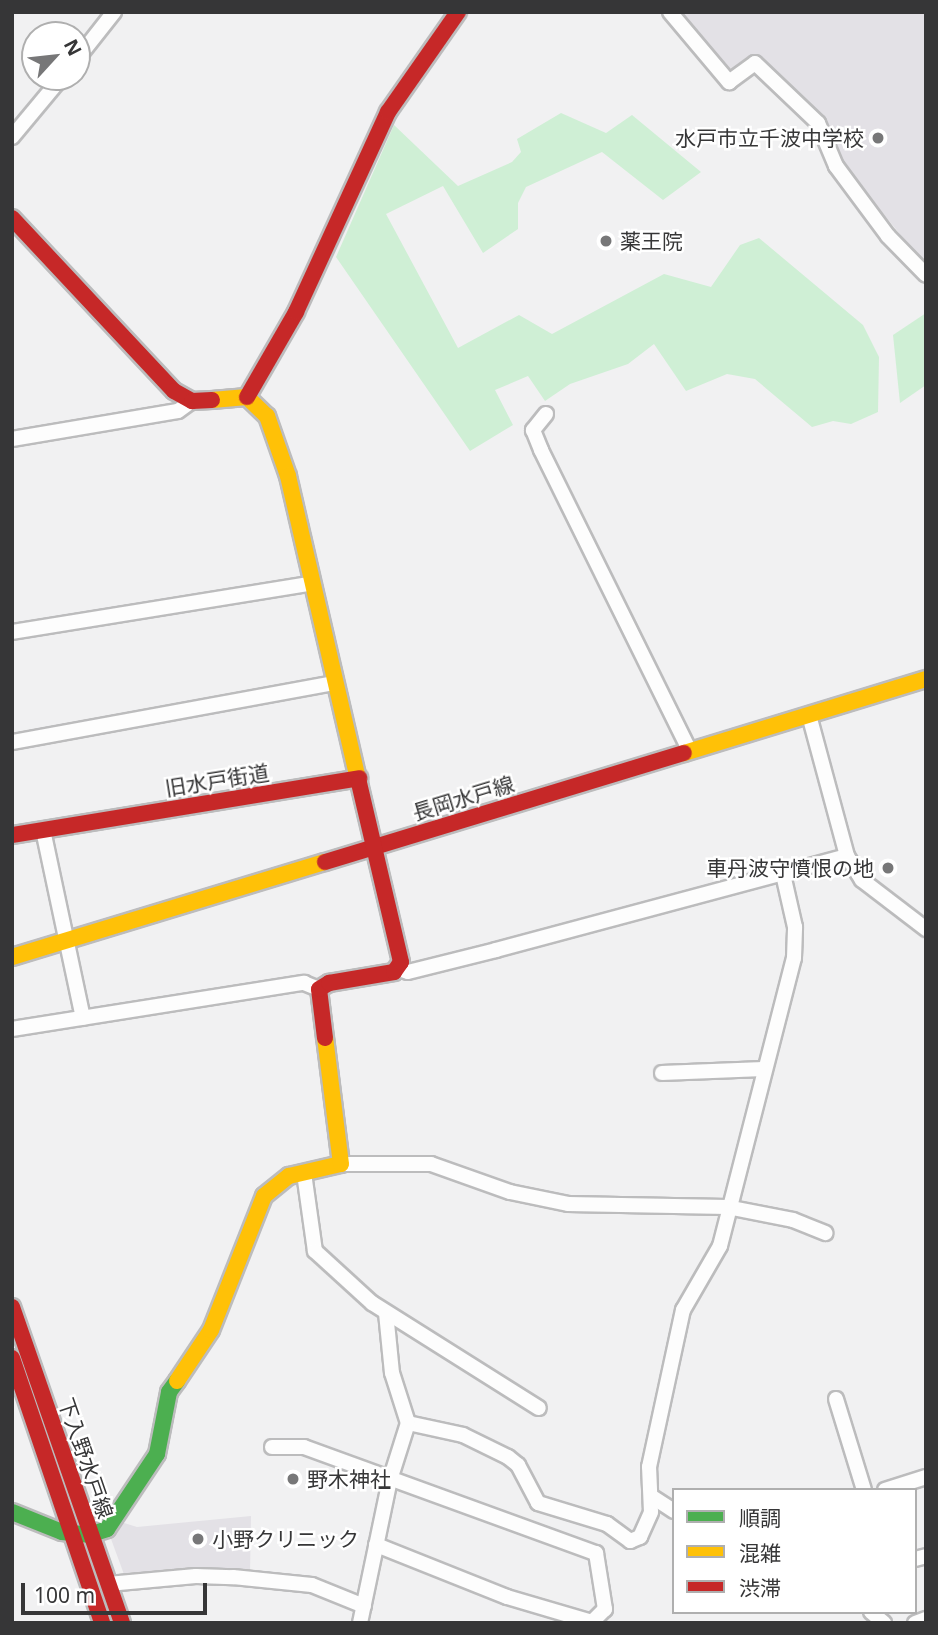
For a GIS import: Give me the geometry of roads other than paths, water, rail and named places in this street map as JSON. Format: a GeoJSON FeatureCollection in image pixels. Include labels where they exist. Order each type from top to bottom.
{"type":"FeatureCollection","features":[{"type":"Feature","properties":{"kind":"street"},"geometry":{"type":"LineString","coordinates":[[91,41],[114,12]]}},
{"type":"Feature","properties":{"kind":"street"},"geometry":{"type":"LineString","coordinates":[[247,397],[296,312],[326,238],[388,113],[458,12]]}},
{"type":"Feature","properties":{"kind":"street"},"geometry":{"type":"LineString","coordinates":[[670,12],[729,82],[755,63],[818,123],[836,166],[888,236],[926,275]]}},
{"type":"Feature","properties":{"kind":"street"},"geometry":{"type":"LineString","coordinates":[[12,137],[50,91]]}},
{"type":"Feature","properties":{"kind":"street"},"geometry":{"type":"LineString","coordinates":[[12,218],[157,376],[192,401]]}},
{"type":"Feature","properties":{"kind":"street"},"geometry":{"type":"LineString","coordinates":[[12,439],[178,411],[192,401],[247,397],[267,416],[288,476],[401,962],[398,969]]}},
{"type":"Feature","properties":{"kind":"street"},"geometry":{"type":"LineString","coordinates":[[546,414],[533,430],[541,450],[690,751]]}},
{"type":"Feature","properties":{"kind":"street"},"geometry":{"type":"LineString","coordinates":[[12,632],[313,583]]}},
{"type":"Feature","properties":{"kind":"street","name":"長岡水戸線"},"geometry":{"type":"LineString","coordinates":[[12,957],[67,943],[375,846],[926,679]]}},
{"type":"Feature","properties":{"kind":"street"},"geometry":{"type":"LineString","coordinates":[[12,742],[335,683]]}},
{"type":"Feature","properties":{"kind":"street"},"geometry":{"type":"LineString","coordinates":[[809,715],[848,856],[862,880],[926,929]]}},
{"type":"Feature","properties":{"kind":"street","name":"旧水戸街道"},"geometry":{"type":"LineString","coordinates":[[12,835],[359,778]]}},
{"type":"Feature","properties":{"kind":"street"},"geometry":{"type":"LineString","coordinates":[[43,830],[83,1018]]}},
{"type":"Feature","properties":{"kind":"street"},"geometry":{"type":"LineString","coordinates":[[12,1029],[304,983],[319,989],[398,969],[408,972],[782,870],[848,856]]}},
{"type":"Feature","properties":{"kind":"street"},"geometry":{"type":"LineString","coordinates":[[408,1423],[463,1435],[508,1457],[518,1465],[538,1503],[607,1524],[630,1541],[640,1537],[654,1498],[649,1467],[683,1310],[714,1262],[796,937],[782,870]]}},
{"type":"Feature","properties":{"kind":"street"},"geometry":{"type":"LineString","coordinates":[[319,989],[341,1164]]}},
{"type":"Feature","properties":{"kind":"street"},"geometry":{"type":"LineString","coordinates":[[662,1073],[763,1069]]}},
{"type":"Feature","properties":{"kind":"street"},"geometry":{"type":"LineString","coordinates":[[12,1512],[72,1534],[89,1535],[107,1529],[144,1481],[156,1454],[169,1392],[211,1330],[264,1196],[289,1176],[341,1164],[431,1164],[510,1192],[568,1204],[727,1207],[793,1220],[826,1233]]}},
{"type":"Feature","properties":{"kind":"street"},"geometry":{"type":"LineString","coordinates":[[304,1174],[315,1251],[386,1313],[539,1408]]}},
{"type":"Feature","properties":{"kind":"street","name":"下入野水戸線"},"geometry":{"type":"LineString","coordinates":[[12,1307],[89,1535],[122,1623]]}},
{"type":"Feature","properties":{"kind":"street"},"geometry":{"type":"LineString","coordinates":[[360,1623],[390,1480],[408,1423],[392,1373],[386,1313]]}},
{"type":"Feature","properties":{"kind":"street","name":"下入野水戸線"},"geometry":{"type":"LineString","coordinates":[[12,1358],[102,1623]]}},
{"type":"Feature","properties":{"kind":"street"},"geometry":{"type":"LineString","coordinates":[[836,1399],[863,1488]]}},
{"type":"Feature","properties":{"kind":"street"},"geometry":{"type":"LineString","coordinates":[[272,1447],[304,1447],[596,1553],[605,1609],[592,1622],[507,1597],[376,1545]]}},
{"type":"Feature","properties":{"kind":"street"},"geometry":{"type":"LineString","coordinates":[[891,1488],[926,1477]]}},
{"type":"Feature","properties":{"kind":"street"},"geometry":{"type":"LineString","coordinates":[[654,1498],[672,1510]]}},
{"type":"Feature","properties":{"kind":"street"},"geometry":{"type":"LineString","coordinates":[[108,1584],[196,1576],[233,1577],[312,1585],[363,1606]]}},
{"type":"Feature","properties":{"kind":"street"},"geometry":{"type":"LineString","coordinates":[[915,1623],[926,1619]]}},
{"type":"Feature","properties":{"kind":"place","name":"水戸市立千波中学校"},"geometry":{"type":"Point","coordinates":[878,138]}},
{"type":"Feature","properties":{"kind":"place","name":"薬王院"},"geometry":{"type":"Point","coordinates":[606,241]}},
{"type":"Feature","properties":{"kind":"place","name":"車丹波守憤恨の地"},"geometry":{"type":"Point","coordinates":[888,868]}},
{"type":"Feature","properties":{"kind":"place","name":"野木神社"},"geometry":{"type":"Point","coordinates":[293,1479]}},
{"type":"Feature","properties":{"kind":"place","name":"小野クリニック"},"geometry":{"type":"Point","coordinates":[198,1539]}}]}
